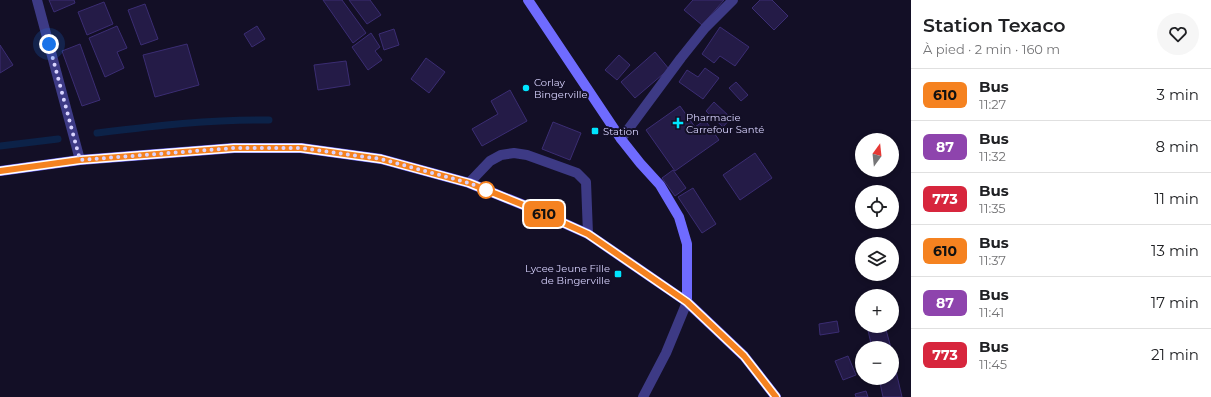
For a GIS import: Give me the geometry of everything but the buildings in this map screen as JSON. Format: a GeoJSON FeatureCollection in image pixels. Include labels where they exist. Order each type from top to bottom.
{"type":"FeatureCollection","features":[{"type":"Feature","properties":{"kind":"main road"},"geometry":{"type":"LineString","coordinates":[[528,0],[621,139],[660,185],[679,217],[686,244],[687,302]]}},
{"type":"Feature","properties":{"kind":"main road"},"geometry":{"type":"LineString","coordinates":[[0,171],[80,160],[234,148],[301,148],[381,159],[469,183],[526,206],[588,234],[687,302],[744,356],[776,397]]}},
{"type":"Feature","properties":{"kind":"street"},"geometry":{"type":"LineString","coordinates":[[37,0],[80,160]]}},
{"type":"Feature","properties":{"kind":"street"},"geometry":{"type":"LineString","coordinates":[[621,139],[705,28],[733,0]]}},
{"type":"Feature","properties":{"kind":"street"},"geometry":{"type":"LineString","coordinates":[[469,183],[490,161],[501,155],[514,153],[527,155],[577,173],[586,182],[588,234]]}},
{"type":"Feature","properties":{"kind":"street"},"geometry":{"type":"LineString","coordinates":[[643,397],[666,353],[687,302]]}},
{"type":"Feature","properties":{"kind":"waterway"},"geometry":{"type":"LineString","coordinates":[[97,133],[204,122],[269,120]]}},
{"type":"Feature","properties":{"kind":"waterway"},"geometry":{"type":"LineString","coordinates":[[0,146],[58,139]]}},
{"type":"Feature","properties":{"kind":"bus line","name":"610"},"geometry":{"type":"LineString","coordinates":[[0,171],[80,160],[234,148],[301,148],[381,159],[469,183],[526,206],[588,234],[687,302],[744,356],[776,397]]}},
{"type":"Feature","properties":{"kind":"place","name":"Corlay Bingerville"},"geometry":{"type":"Point","coordinates":[526,88]}},
{"type":"Feature","properties":{"kind":"place","name":"Pharmacie Carrefour Santé"},"geometry":{"type":"Point","coordinates":[678,123]}},
{"type":"Feature","properties":{"kind":"place","name":"Station"},"geometry":{"type":"Point","coordinates":[595,131]}},
{"type":"Feature","properties":{"kind":"place","name":"Lycee Jeune Fille de Bingerville"},"geometry":{"type":"Point","coordinates":[618,274]}},
{"type":"Feature","properties":{"kind":"route"},"geometry":{"type":"LineString","coordinates":[[49,44],[80,160],[234,148],[301,148],[381,159],[469,183],[486,190]]}}]}
